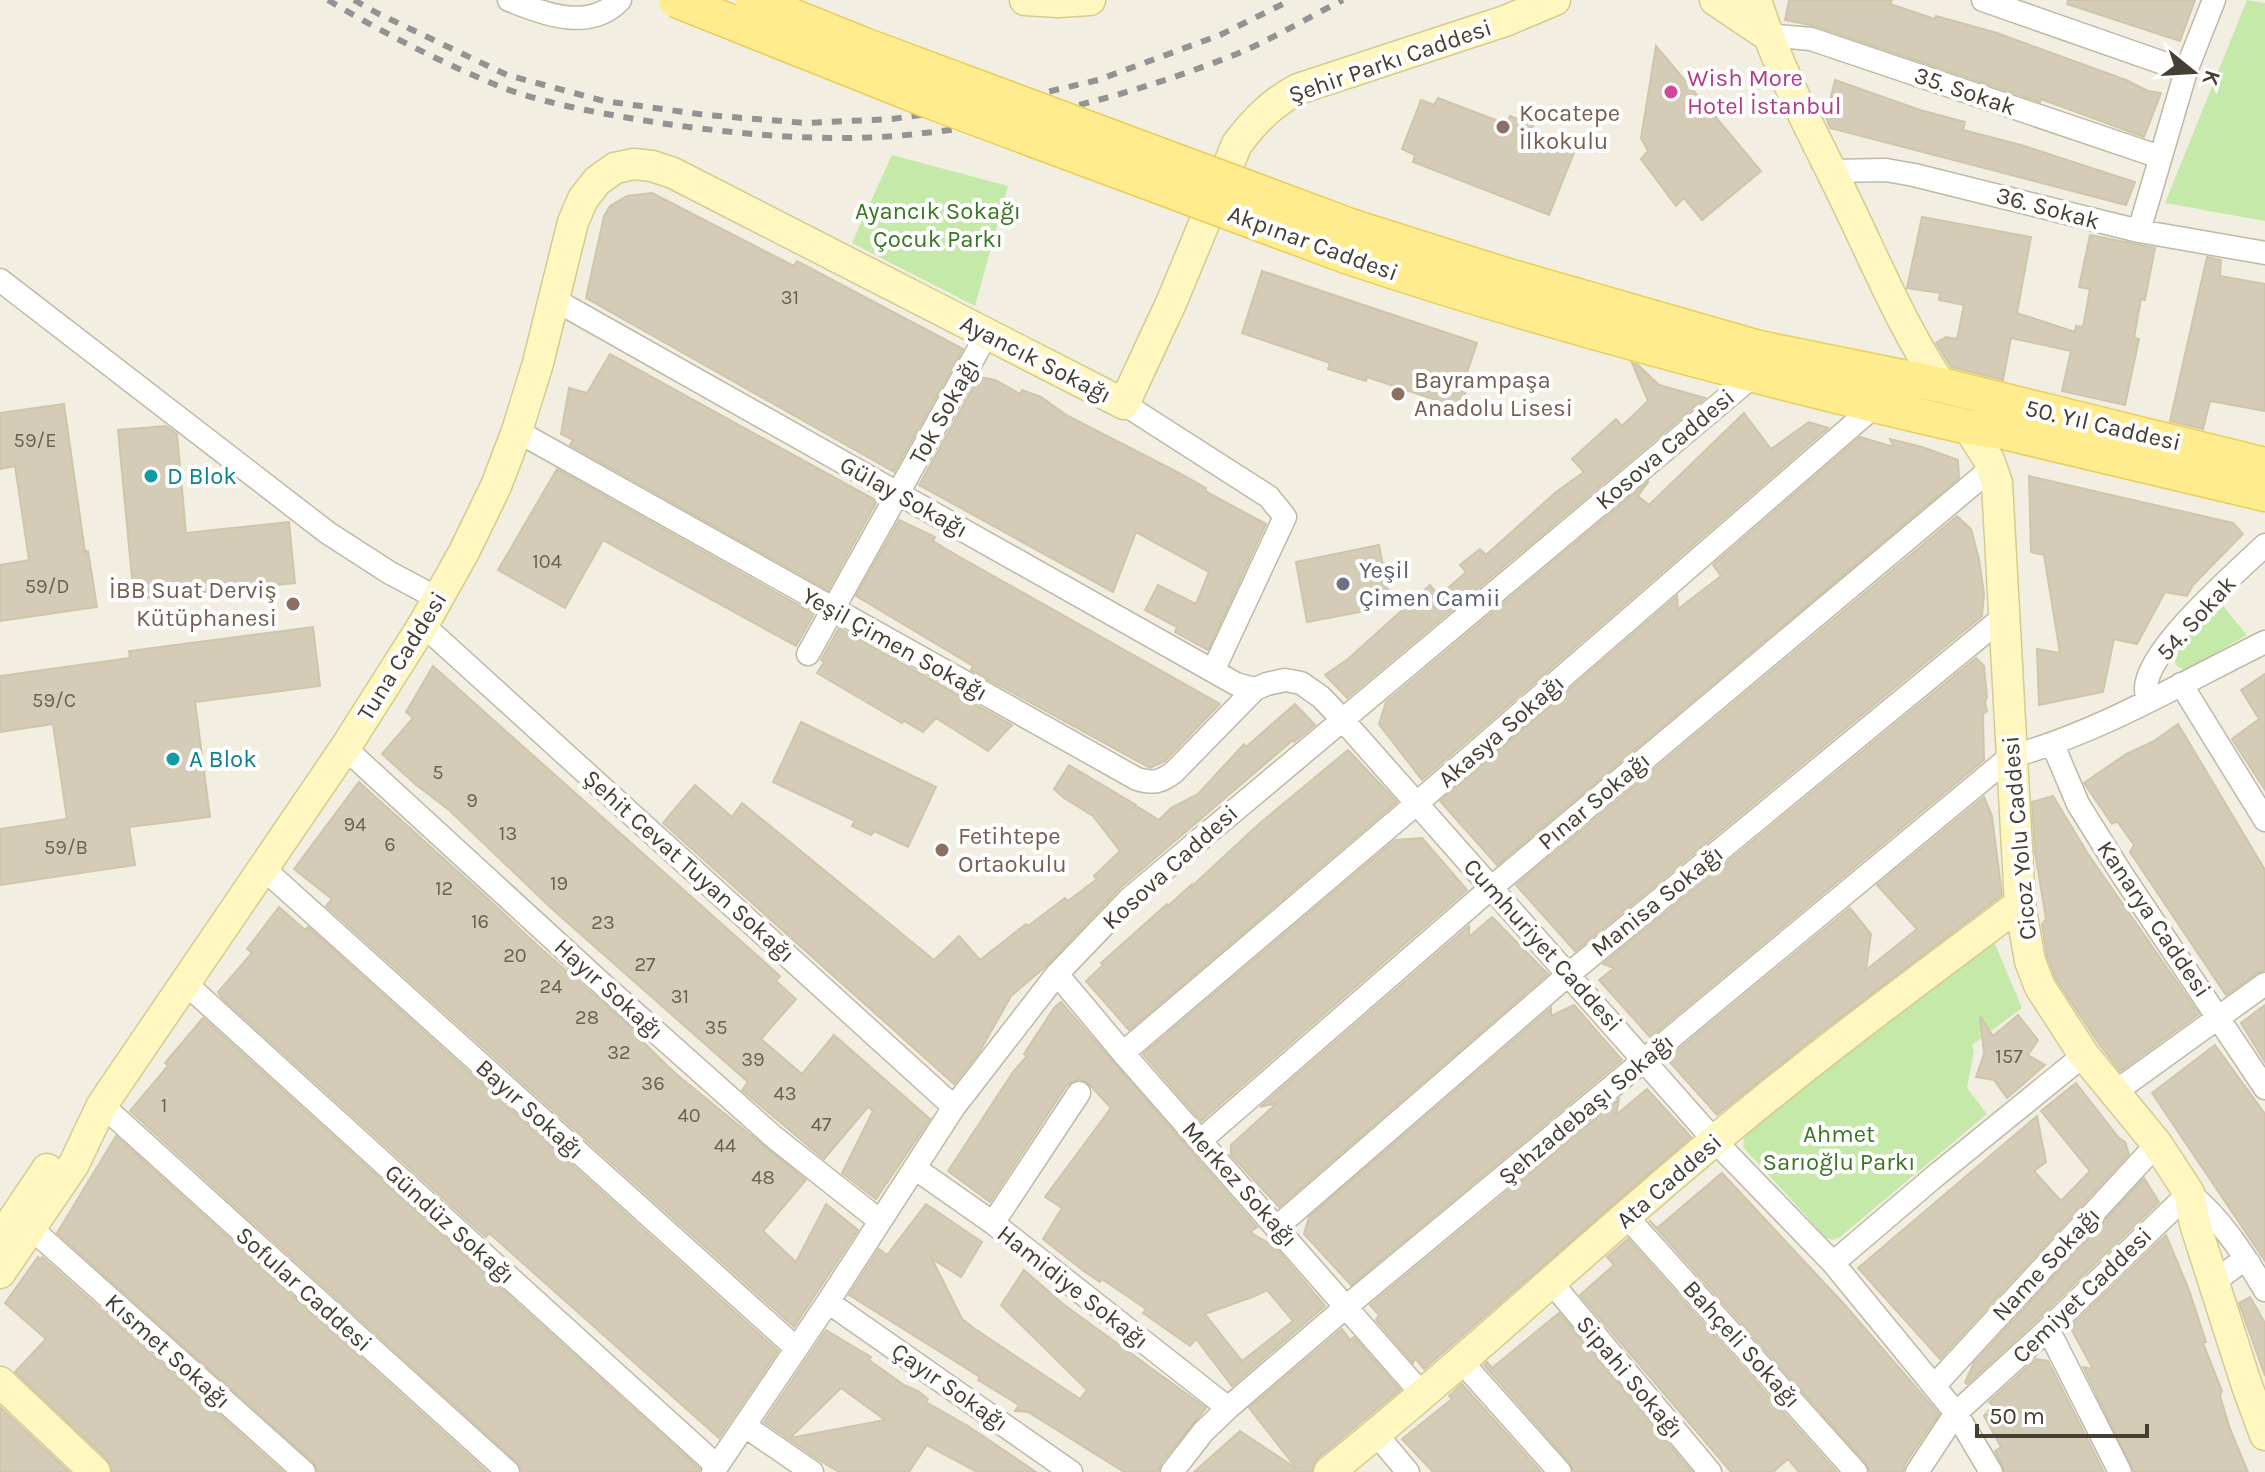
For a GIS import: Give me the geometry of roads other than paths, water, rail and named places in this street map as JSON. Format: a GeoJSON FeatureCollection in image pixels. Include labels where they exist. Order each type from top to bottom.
{"type":"FeatureCollection","features":[{"type":"Feature","properties":{"kind":"main road","name":"Akpınar Caddesi"},"geometry":{"type":"LineString","coordinates":[[676,0],[914,95],[1349,241],[1505,275],[1759,348],[1941,385]]}},
{"type":"Feature","properties":{"kind":"main road","name":"Akpınar Caddesi"},"geometry":{"type":"LineString","coordinates":[[752,0],[1349,241],[1576,327],[1753,376],[1968,427]]}},
{"type":"Feature","properties":{"kind":"main road"},"geometry":{"type":"LineString","coordinates":[[1941,385],[1968,427]]}},
{"type":"Feature","properties":{"kind":"main road","name":"50. Yıl Caddesi"},"geometry":{"type":"LineString","coordinates":[[1941,385],[2265,465]]}},
{"type":"Feature","properties":{"kind":"main road","name":"50. Yıl Caddesi"},"geometry":{"type":"LineString","coordinates":[[1968,427],[2004,432],[2265,494]]}},
{"type":"Feature","properties":{"kind":"street"},"geometry":{"type":"LineString","coordinates":[[509,0],[575,19],[594,18],[610,10],[620,0]]}},
{"type":"Feature","properties":{"kind":"street"},"geometry":{"type":"LineString","coordinates":[[1025,0],[1090,0]]}},
{"type":"Feature","properties":{"kind":"street","name":"Şehir Parkı Caddesi"},"geometry":{"type":"LineString","coordinates":[[1124,404],[1172,301],[1234,151],[1254,121],[1277,101],[1298,89],[1505,21],[1555,0]]}},
{"type":"Feature","properties":{"kind":"street"},"geometry":{"type":"LineString","coordinates":[[1715,0],[1767,35]]}},
{"type":"Feature","properties":{"kind":"street"},"geometry":{"type":"LineString","coordinates":[[1756,0],[1767,35],[1832,171],[1919,352],[1941,385]]}},
{"type":"Feature","properties":{"kind":"street"},"geometry":{"type":"LineString","coordinates":[[1983,0],[2186,71]]}},
{"type":"Feature","properties":{"kind":"street"},"geometry":{"type":"LineString","coordinates":[[2139,231],[2186,71],[2214,0]]}},
{"type":"Feature","properties":{"kind":"street","name":"35. Sokak"},"geometry":{"type":"LineString","coordinates":[[1767,35],[1811,39],[2160,157]]}},
{"type":"Feature","properties":{"kind":"street","name":"Ayancık Sokağı"},"geometry":{"type":"LineString","coordinates":[[615,168],[634,164],[673,173],[1124,404],[1269,497],[1285,517],[1213,671]]}},
{"type":"Feature","properties":{"kind":"street","name":"Tuna Caddesi"},"geometry":{"type":"LineString","coordinates":[[0,1273],[12,1227],[75,1128],[102,1105],[345,748],[431,612],[496,486],[517,431],[555,300],[573,222],[583,199],[597,181],[615,168]]}},
{"type":"Feature","properties":{"kind":"street","name":"36. Sokak"},"geometry":{"type":"LineString","coordinates":[[1832,171],[1886,170],[1914,175],[2139,231],[2265,253]]}},
{"type":"Feature","properties":{"kind":"street","name":"Şehit Cevat Tuyan Sokağı"},"geometry":{"type":"LineString","coordinates":[[0,280],[328,533],[390,573],[954,1107]]}},
{"type":"Feature","properties":{"kind":"street","name":"Gülay Sokağı"},"geometry":{"type":"LineString","coordinates":[[555,300],[1236,684],[1255,689]]}},
{"type":"Feature","properties":{"kind":"street","name":"Tok Sokağı"},"geometry":{"type":"LineString","coordinates":[[808,654],[987,334]]}},
{"type":"Feature","properties":{"kind":"street","name":"Kosova Caddesi"},"geometry":{"type":"LineString","coordinates":[[715,1469],[916,1169],[954,1107],[1057,974],[1129,899],[1753,376]]}},
{"type":"Feature","properties":{"kind":"street","name":"Akasya Sokağı"},"geometry":{"type":"LineString","coordinates":[[1123,1053],[1876,405]]}},
{"type":"Feature","properties":{"kind":"street","name":"Cicoz Yolu Caddesi"},"geometry":{"type":"LineString","coordinates":[[1968,427],[1992,468],[1997,483],[2020,904],[2030,961],[2040,987],[2084,1055],[2157,1144],[2189,1193],[2195,1224],[2265,1435]]}},
{"type":"Feature","properties":{"kind":"street","name":"Yeşil Çimen Sokağı"},"geometry":{"type":"LineString","coordinates":[[517,431],[1123,772],[1148,782],[1161,782],[1174,772],[1255,689]]}},
{"type":"Feature","properties":{"kind":"street","name":"Pınar Sokağı"},"geometry":{"type":"LineString","coordinates":[[1201,1140],[1491,888],[1992,468]]}},
{"type":"Feature","properties":{"kind":"street","name":"54. Sokak"},"geometry":{"type":"LineString","coordinates":[[2148,701],[2145,687],[2153,666],[2167,645],[2265,545]]}},
{"type":"Feature","properties":{"kind":"street","name":"Manisa Sokağı"},"geometry":{"type":"LineString","coordinates":[[1278,1226],[1569,974],[2006,615]]}},
{"type":"Feature","properties":{"kind":"street"},"geometry":{"type":"LineString","coordinates":[[2010,757],[2053,745],[2265,642]]}},
{"type":"Feature","properties":{"kind":"street","name":"Cumhuriyet Caddesi"},"geometry":{"type":"LineString","coordinates":[[1255,689],[1285,680],[1301,683],[1321,697],[1342,719],[1714,1140],[1833,1263],[1935,1385],[1956,1413],[1991,1472]]}},
{"type":"Feature","properties":{"kind":"street"},"geometry":{"type":"LineString","coordinates":[[2181,684],[2265,820]]}},
{"type":"Feature","properties":{"kind":"street","name":"Kanarya Caddesi"},"geometry":{"type":"LineString","coordinates":[[2053,745],[2078,804],[2265,1088]]}},
{"type":"Feature","properties":{"kind":"street","name":"Hayır Sokağı"},"geometry":{"type":"LineString","coordinates":[[345,748],[775,1138],[880,1221]]}},
{"type":"Feature","properties":{"kind":"street","name":"Şehzadebaşı Sokağı"},"geometry":{"type":"LineString","coordinates":[[1172,1472],[1203,1432],[1228,1408],[1347,1306],[2010,757]]}},
{"type":"Feature","properties":{"kind":"street","name":"Bayır Sokağı"},"geometry":{"type":"LineString","coordinates":[[264,869],[796,1348]]}},
{"type":"Feature","properties":{"kind":"street","name":"Ata Caddesi"},"geometry":{"type":"LineString","coordinates":[[1329,1472],[1423,1395],[1714,1140],[2020,904]]}},
{"type":"Feature","properties":{"kind":"street","name":"Merkez Sokağı"},"geometry":{"type":"LineString","coordinates":[[1057,974],[1423,1395]]}},
{"type":"Feature","properties":{"kind":"street","name":"Gündüz Sokağı"},"geometry":{"type":"LineString","coordinates":[[184,982],[715,1469]]}},
{"type":"Feature","properties":{"kind":"street"},"geometry":{"type":"LineString","coordinates":[[2115,1092],[2265,984]]}},
{"type":"Feature","properties":{"kind":"street"},"geometry":{"type":"LineString","coordinates":[[1833,1263],[2084,1055]]}},
{"type":"Feature","properties":{"kind":"street"},"geometry":{"type":"LineString","coordinates":[[993,1223],[1079,1093]]}},
{"type":"Feature","properties":{"kind":"street","name":"Sofular Caddesi"},"geometry":{"type":"LineString","coordinates":[[102,1105],[508,1472]]}},
{"type":"Feature","properties":{"kind":"street","name":"Name Sokağı"},"geometry":{"type":"LineString","coordinates":[[1935,1385],[2157,1144]]}},
{"type":"Feature","properties":{"kind":"street","name":"Hamidiye Sokağı"},"geometry":{"type":"LineString","coordinates":[[916,1169],[993,1223],[1228,1408]]}},
{"type":"Feature","properties":{"kind":"street"},"geometry":{"type":"LineString","coordinates":[[2189,1193],[2206,1206],[2249,1263],[2265,1290]]}},
{"type":"Feature","properties":{"kind":"street","name":"Cemiyet Caddesi"},"geometry":{"type":"LineString","coordinates":[[1917,1472],[1956,1413],[2189,1193]]}},
{"type":"Feature","properties":{"kind":"street","name":"Bahçeli Sokağı"},"geometry":{"type":"LineString","coordinates":[[1627,1217],[1856,1472]]}},
{"type":"Feature","properties":{"kind":"street","name":"Kısmet Sokağı"},"geometry":{"type":"LineString","coordinates":[[12,1227],[304,1472]]}},
{"type":"Feature","properties":{"kind":"street"},"geometry":{"type":"LineString","coordinates":[[2214,1282],[2238,1264],[2249,1263]]}},
{"type":"Feature","properties":{"kind":"street","name":"Sipahi Sokağı"},"geometry":{"type":"LineString","coordinates":[[1551,1282],[1710,1472]]}},
{"type":"Feature","properties":{"kind":"street","name":"Çayır Sokağı"},"geometry":{"type":"LineString","coordinates":[[828,1302],[1071,1472]]}},
{"type":"Feature","properties":{"kind":"street"},"geometry":{"type":"LineString","coordinates":[[2048,1329],[2120,1472]]}},
{"type":"Feature","properties":{"kind":"street"},"geometry":{"type":"LineString","coordinates":[[1461,1361],[1560,1472]]}},
{"type":"Feature","properties":{"kind":"street"},"geometry":{"type":"LineString","coordinates":[[0,1382],[95,1472]]}},
{"type":"Feature","properties":{"kind":"street"},"geometry":{"type":"LineString","coordinates":[[745,1426],[812,1472]]}},
{"type":"Feature","properties":{"kind":"street"},"geometry":{"type":"LineString","coordinates":[[1376,1434],[1408,1472]]}},
{"type":"Feature","properties":{"kind":"railway"},"geometry":{"type":"LineString","coordinates":[[328,0],[435,58],[501,87],[539,99],[600,113],[689,127],[747,134],[836,138],[895,136],[981,125],[1106,98],[1244,51],[1343,0]]}},
{"type":"Feature","properties":{"kind":"railway"},"geometry":{"type":"LineString","coordinates":[[354,0],[507,75],[604,101],[706,115],[806,123],[892,119],[996,104],[1098,80],[1220,35],[1291,0]]}},
{"type":"Feature","properties":{"kind":"place","name":"Wish More Hotel İstanbul"},"geometry":{"type":"Point","coordinates":[1671,92]}},
{"type":"Feature","properties":{"kind":"place","name":"Kocatepe İlkokulu"},"geometry":{"type":"Point","coordinates":[1503,127]}},
{"type":"Feature","properties":{"kind":"place","name":"Bayrampaşa Anadolu Lisesi"},"geometry":{"type":"Point","coordinates":[1398,394]}},
{"type":"Feature","properties":{"kind":"place","name":"D Blok"},"geometry":{"type":"Point","coordinates":[151,476]}},
{"type":"Feature","properties":{"kind":"place","name":"Yeşil Çimen Camii"},"geometry":{"type":"Point","coordinates":[1343,584]}},
{"type":"Feature","properties":{"kind":"place","name":"İBB Suat Derviş Kütüphanesi"},"geometry":{"type":"Point","coordinates":[293,604]}},
{"type":"Feature","properties":{"kind":"place","name":"A Blok"},"geometry":{"type":"Point","coordinates":[173,759]}},
{"type":"Feature","properties":{"kind":"place","name":"Fetihtepe Ortaokulu"},"geometry":{"type":"Point","coordinates":[942,850]}},
{"type":"Feature","properties":{"kind":"park label","name":"Ayancık Sokağı Çocuk Parkı"},"geometry":{"type":"Point","coordinates":[938,225]}},
{"type":"Feature","properties":{"kind":"park label","name":"Ahmet Sarıoğlu Parkı"},"geometry":{"type":"Point","coordinates":[1839,1148]}}]}
